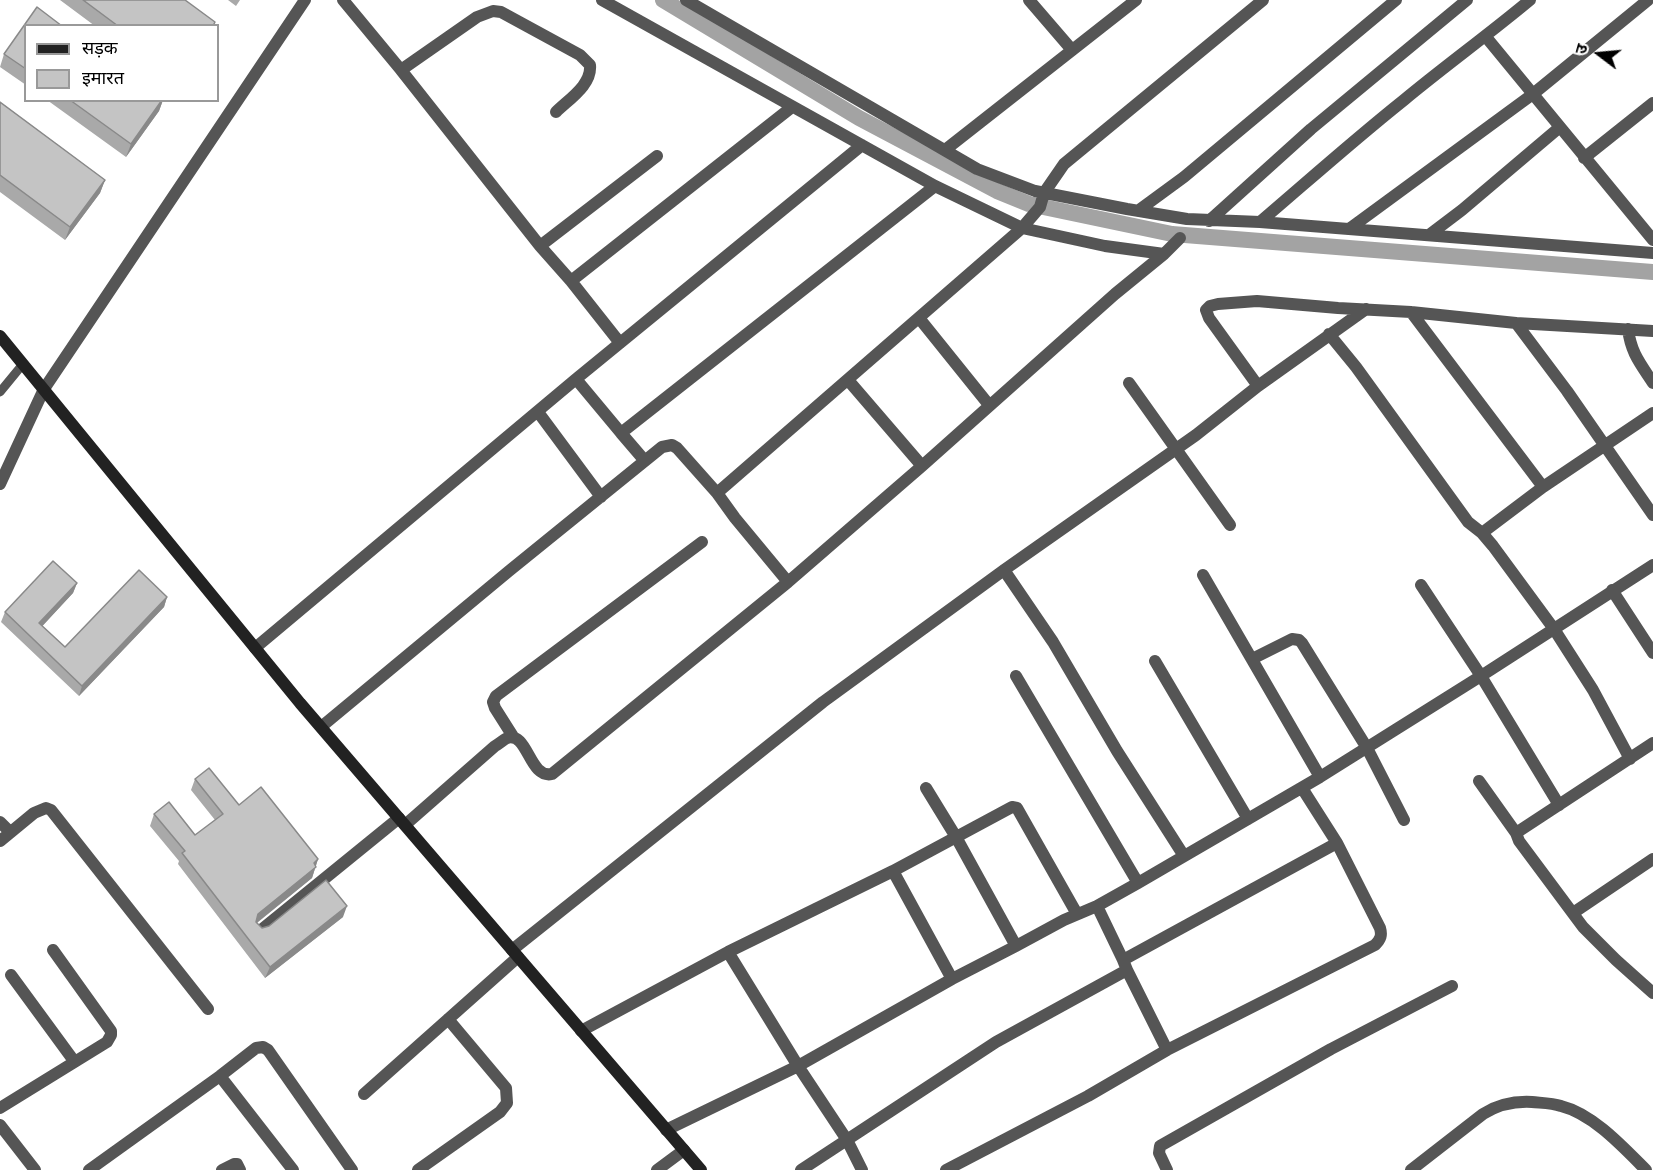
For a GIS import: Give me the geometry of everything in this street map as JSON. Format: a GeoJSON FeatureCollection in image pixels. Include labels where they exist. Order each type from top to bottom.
{"type":"FeatureCollection","features":[{"type":"Feature","properties":{"kind":"main road"},"geometry":{"type":"LineString","coordinates":[[0,336],[321,727],[701,1170]]}},
{"type":"Feature","properties":{"kind":"street"},"geometry":{"type":"LineString","coordinates":[[0,484],[44,389],[305,0]]}},
{"type":"Feature","properties":{"kind":"street"},"geometry":{"type":"LineString","coordinates":[[343,0],[620,343]]}},
{"type":"Feature","properties":{"kind":"street"},"geometry":{"type":"LineString","coordinates":[[602,0],[935,186],[1022,228],[1105,246],[1164,254]]}},
{"type":"Feature","properties":{"kind":"street"},"geometry":{"type":"LineString","coordinates":[[687,0],[977,169],[1035,191],[1187,221],[1260,222],[1653,253]]}},
{"type":"Feature","properties":{"kind":"street"},"geometry":{"type":"LineString","coordinates":[[1029,0],[1072,50]]}},
{"type":"Feature","properties":{"kind":"street"},"geometry":{"type":"LineString","coordinates":[[945,150],[1136,0]]}},
{"type":"Feature","properties":{"kind":"street"},"geometry":{"type":"LineString","coordinates":[[717,493],[1022,228],[1040,207],[1044,193],[1064,164],[1263,0]]}},
{"type":"Feature","properties":{"kind":"street"},"geometry":{"type":"LineString","coordinates":[[1139,210],[1184,177],[1396,0]]}},
{"type":"Feature","properties":{"kind":"street"},"geometry":{"type":"LineString","coordinates":[[1209,221],[1311,129],[1467,0]]}},
{"type":"Feature","properties":{"kind":"street"},"geometry":{"type":"LineString","coordinates":[[1260,222],[1404,99],[1486,37],[1530,0]]}},
{"type":"Feature","properties":{"kind":"street"},"geometry":{"type":"LineString","coordinates":[[1349,229],[1533,94],[1648,0]]}},
{"type":"Feature","properties":{"kind":"street"},"geometry":{"type":"LineString","coordinates":[[401,70],[477,17],[493,11],[501,12],[580,55],[590,65],[590,77],[584,86],[556,112]]}},
{"type":"Feature","properties":{"kind":"street"},"geometry":{"type":"LineString","coordinates":[[1486,37],[1653,240]]}},
{"type":"Feature","properties":{"kind":"street"},"geometry":{"type":"LineString","coordinates":[[1584,158],[1653,103]]}},
{"type":"Feature","properties":{"kind":"street"},"geometry":{"type":"LineString","coordinates":[[571,281],[792,107]]}},
{"type":"Feature","properties":{"kind":"street"},"geometry":{"type":"LineString","coordinates":[[1429,235],[1560,127]]}},
{"type":"Feature","properties":{"kind":"street"},"geometry":{"type":"LineString","coordinates":[[255,648],[576,379],[862,145]]}},
{"type":"Feature","properties":{"kind":"street"},"geometry":{"type":"LineString","coordinates":[[540,246],[657,156]]}},
{"type":"Feature","properties":{"kind":"street"},"geometry":{"type":"LineString","coordinates":[[621,433],[935,186]]}},
{"type":"Feature","properties":{"kind":"street"},"geometry":{"type":"LineString","coordinates":[[260,931],[507,738],[520,741],[538,770],[545,774],[552,774],[788,582],[1180,238]]}},
{"type":"Feature","properties":{"kind":"street"},"geometry":{"type":"LineString","coordinates":[[1258,386],[1209,318],[1206,310],[1210,306],[1257,301],[1338,309],[1411,312],[1516,323],[1653,331]]}},
{"type":"Feature","properties":{"kind":"street"},"geometry":{"type":"LineString","coordinates":[[364,1094],[448,1019],[515,954],[823,702],[1004,570],[1176,449],[1258,386],[1366,309]]}},
{"type":"Feature","properties":{"kind":"street"},"geometry":{"type":"LineString","coordinates":[[1411,312],[1543,487]]}},
{"type":"Feature","properties":{"kind":"street"},"geometry":{"type":"LineString","coordinates":[[919,318],[988,405]]}},
{"type":"Feature","properties":{"kind":"street"},"geometry":{"type":"LineString","coordinates":[[1516,323],[1653,515]]}},
{"type":"Feature","properties":{"kind":"street"},"geometry":{"type":"LineString","coordinates":[[1628,329],[1632,350],[1653,383]]}},
{"type":"Feature","properties":{"kind":"street"},"geometry":{"type":"LineString","coordinates":[[1329,334],[1356,367],[1468,522],[1482,533],[1554,629],[1593,690],[1630,759]]}},
{"type":"Feature","properties":{"kind":"street"},"geometry":{"type":"LineString","coordinates":[[576,379],[645,461]]}},
{"type":"Feature","properties":{"kind":"street"},"geometry":{"type":"LineString","coordinates":[[848,380],[922,466]]}},
{"type":"Feature","properties":{"kind":"street"},"geometry":{"type":"LineString","coordinates":[[1129,383],[1230,525]]}},
{"type":"Feature","properties":{"kind":"street"},"geometry":{"type":"LineString","coordinates":[[538,412],[601,497]]}},
{"type":"Feature","properties":{"kind":"street"},"geometry":{"type":"LineString","coordinates":[[1482,533],[1543,487],[1653,413]]}},
{"type":"Feature","properties":{"kind":"street"},"geometry":{"type":"LineString","coordinates":[[321,727],[662,447],[672,445],[677,448],[717,493],[788,582]]}},
{"type":"Feature","properties":{"kind":"street"},"geometry":{"type":"LineString","coordinates":[[514,738],[495,708],[493,702],[496,696],[702,542]]}},
{"type":"Feature","properties":{"kind":"street"},"geometry":{"type":"LineString","coordinates":[[666,1130],[798,1066],[952,979],[1138,883],[1367,748],[1653,565]]}},
{"type":"Feature","properties":{"kind":"street"},"geometry":{"type":"LineString","coordinates":[[1004,570],[1053,642],[1184,856]]}},
{"type":"Feature","properties":{"kind":"street"},"geometry":{"type":"LineString","coordinates":[[1203,575],[1320,777]]}},
{"type":"Feature","properties":{"kind":"street"},"geometry":{"type":"LineString","coordinates":[[1421,585],[1481,676],[1559,805]]}},
{"type":"Feature","properties":{"kind":"street"},"geometry":{"type":"LineString","coordinates":[[1612,590],[1653,653]]}},
{"type":"Feature","properties":{"kind":"street"},"geometry":{"type":"LineString","coordinates":[[1252,659],[1292,639],[1299,640],[1367,748],[1404,820]]}},
{"type":"Feature","properties":{"kind":"street"},"geometry":{"type":"LineString","coordinates":[[1155,661],[1248,819]]}},
{"type":"Feature","properties":{"kind":"street"},"geometry":{"type":"LineString","coordinates":[[1016,676],[1138,883]]}},
{"type":"Feature","properties":{"kind":"street"},"geometry":{"type":"LineString","coordinates":[[1516,833],[1653,743]]}},
{"type":"Feature","properties":{"kind":"street"},"geometry":{"type":"LineString","coordinates":[[1479,781],[1516,833],[1519,841],[1583,927],[1653,993]]}},
{"type":"Feature","properties":{"kind":"street"},"geometry":{"type":"LineString","coordinates":[[926,788],[956,837],[1016,946]]}},
{"type":"Feature","properties":{"kind":"street"},"geometry":{"type":"LineString","coordinates":[[946,1170],[1088,1096],[1167,1050],[1380,941],[1380,928],[1337,843],[1302,788]]}},
{"type":"Feature","properties":{"kind":"street"},"geometry":{"type":"LineString","coordinates":[[581,1031],[728,952],[893,871],[1012,807],[1015,807],[1077,914]]}},
{"type":"Feature","properties":{"kind":"street"},"geometry":{"type":"LineString","coordinates":[[0,841],[40,810],[46,808],[51,810],[208,1009]]}},
{"type":"Feature","properties":{"kind":"street"},"geometry":{"type":"LineString","coordinates":[[0,822],[10,832]]}},
{"type":"Feature","properties":{"kind":"street"},"geometry":{"type":"LineString","coordinates":[[801,1170],[996,1042],[1337,843]]}},
{"type":"Feature","properties":{"kind":"street"},"geometry":{"type":"LineString","coordinates":[[1573,913],[1653,859]]}},
{"type":"Feature","properties":{"kind":"street"},"geometry":{"type":"LineString","coordinates":[[893,871],[952,979]]}},
{"type":"Feature","properties":{"kind":"street"},"geometry":{"type":"LineString","coordinates":[[1096,906],[1167,1050]]}},
{"type":"Feature","properties":{"kind":"street"},"geometry":{"type":"LineString","coordinates":[[0,1108],[107,1042],[111,1035],[111,1031],[53,950]]}},
{"type":"Feature","properties":{"kind":"street"},"geometry":{"type":"LineString","coordinates":[[728,952],[798,1066],[847,1140],[862,1170]]}},
{"type":"Feature","properties":{"kind":"street"},"geometry":{"type":"LineString","coordinates":[[11,975],[74,1061]]}},
{"type":"Feature","properties":{"kind":"street"},"geometry":{"type":"LineString","coordinates":[[1167,1170],[1159,1153],[1160,1146],[1331,1050],[1452,986]]}},
{"type":"Feature","properties":{"kind":"street"},"geometry":{"type":"LineString","coordinates":[[417,1170],[500,1112],[507,1103],[506,1088],[448,1019]]}},
{"type":"Feature","properties":{"kind":"street"},"geometry":{"type":"LineString","coordinates":[[89,1170],[256,1048],[263,1047],[268,1050],[352,1170]]}},
{"type":"Feature","properties":{"kind":"street"},"geometry":{"type":"LineString","coordinates":[[220,1076],[293,1170]]}},
{"type":"Feature","properties":{"kind":"street"},"geometry":{"type":"LineString","coordinates":[[1411,1170],[1483,1114],[1495,1107],[1524,1102],[1562,1106],[1581,1114],[1615,1139],[1646,1170]]}},
{"type":"Feature","properties":{"kind":"street"},"geometry":{"type":"LineString","coordinates":[[0,1125],[35,1170]]}},
{"type":"Feature","properties":{"kind":"street"},"geometry":{"type":"LineString","coordinates":[[657,1170],[684,1150]]}},
{"type":"Feature","properties":{"kind":"street"},"geometry":{"type":"LineString","coordinates":[[222,1170],[234,1164],[237,1164],[240,1170]]}},
{"type":"Feature","properties":{"kind":"lane"},"geometry":{"type":"LineString","coordinates":[[0,393],[23,364]]}},
{"type":"Feature","properties":{"kind":"building"},"geometry":{"type":"Polygon","coordinates":[[[83,0],[185,0],[215,22],[214,24],[115,24],[83,0]]]}},
{"type":"Feature","properties":{"kind":"building"},"geometry":{"type":"Polygon","coordinates":[[[37,7],[59,24],[25,24],[37,7]]]}},
{"type":"Feature","properties":{"kind":"building"},"geometry":{"type":"Polygon","coordinates":[[[24,26],[24,68],[4,54],[24,26]]]}},
{"type":"Feature","properties":{"kind":"building"},"geometry":{"type":"Polygon","coordinates":[[[0,102],[105,180],[70,227],[0,175],[0,102]]]}},
{"type":"Feature","properties":{"kind":"building"},"geometry":{"type":"Polygon","coordinates":[[[73,102],[161,102],[131,144],[73,102]]]}},
{"type":"Feature","properties":{"kind":"building"},"geometry":{"type":"Polygon","coordinates":[[[53,561],[77,583],[39,623],[65,647],[139,570],[167,597],[82,686],[5,612],[53,561]]]}},
{"type":"Feature","properties":{"kind":"building"},"geometry":{"type":"Polygon","coordinates":[[[209,768],[239,805],[261,787],[318,859],[314,863],[316,867],[258,914],[256,922],[262,928],[269,926],[326,880],[347,906],[270,967],[182,853],[185,851],[154,814],[169,802],[195,835],[223,814],[195,779],[209,768]]]}},
{"type":"Feature","properties":{"kind":"waterway"},"geometry":{"type":"LineString","coordinates":[[663,0],[859,118],[997,191],[1029,204],[1172,234],[1653,272]]}}]}
